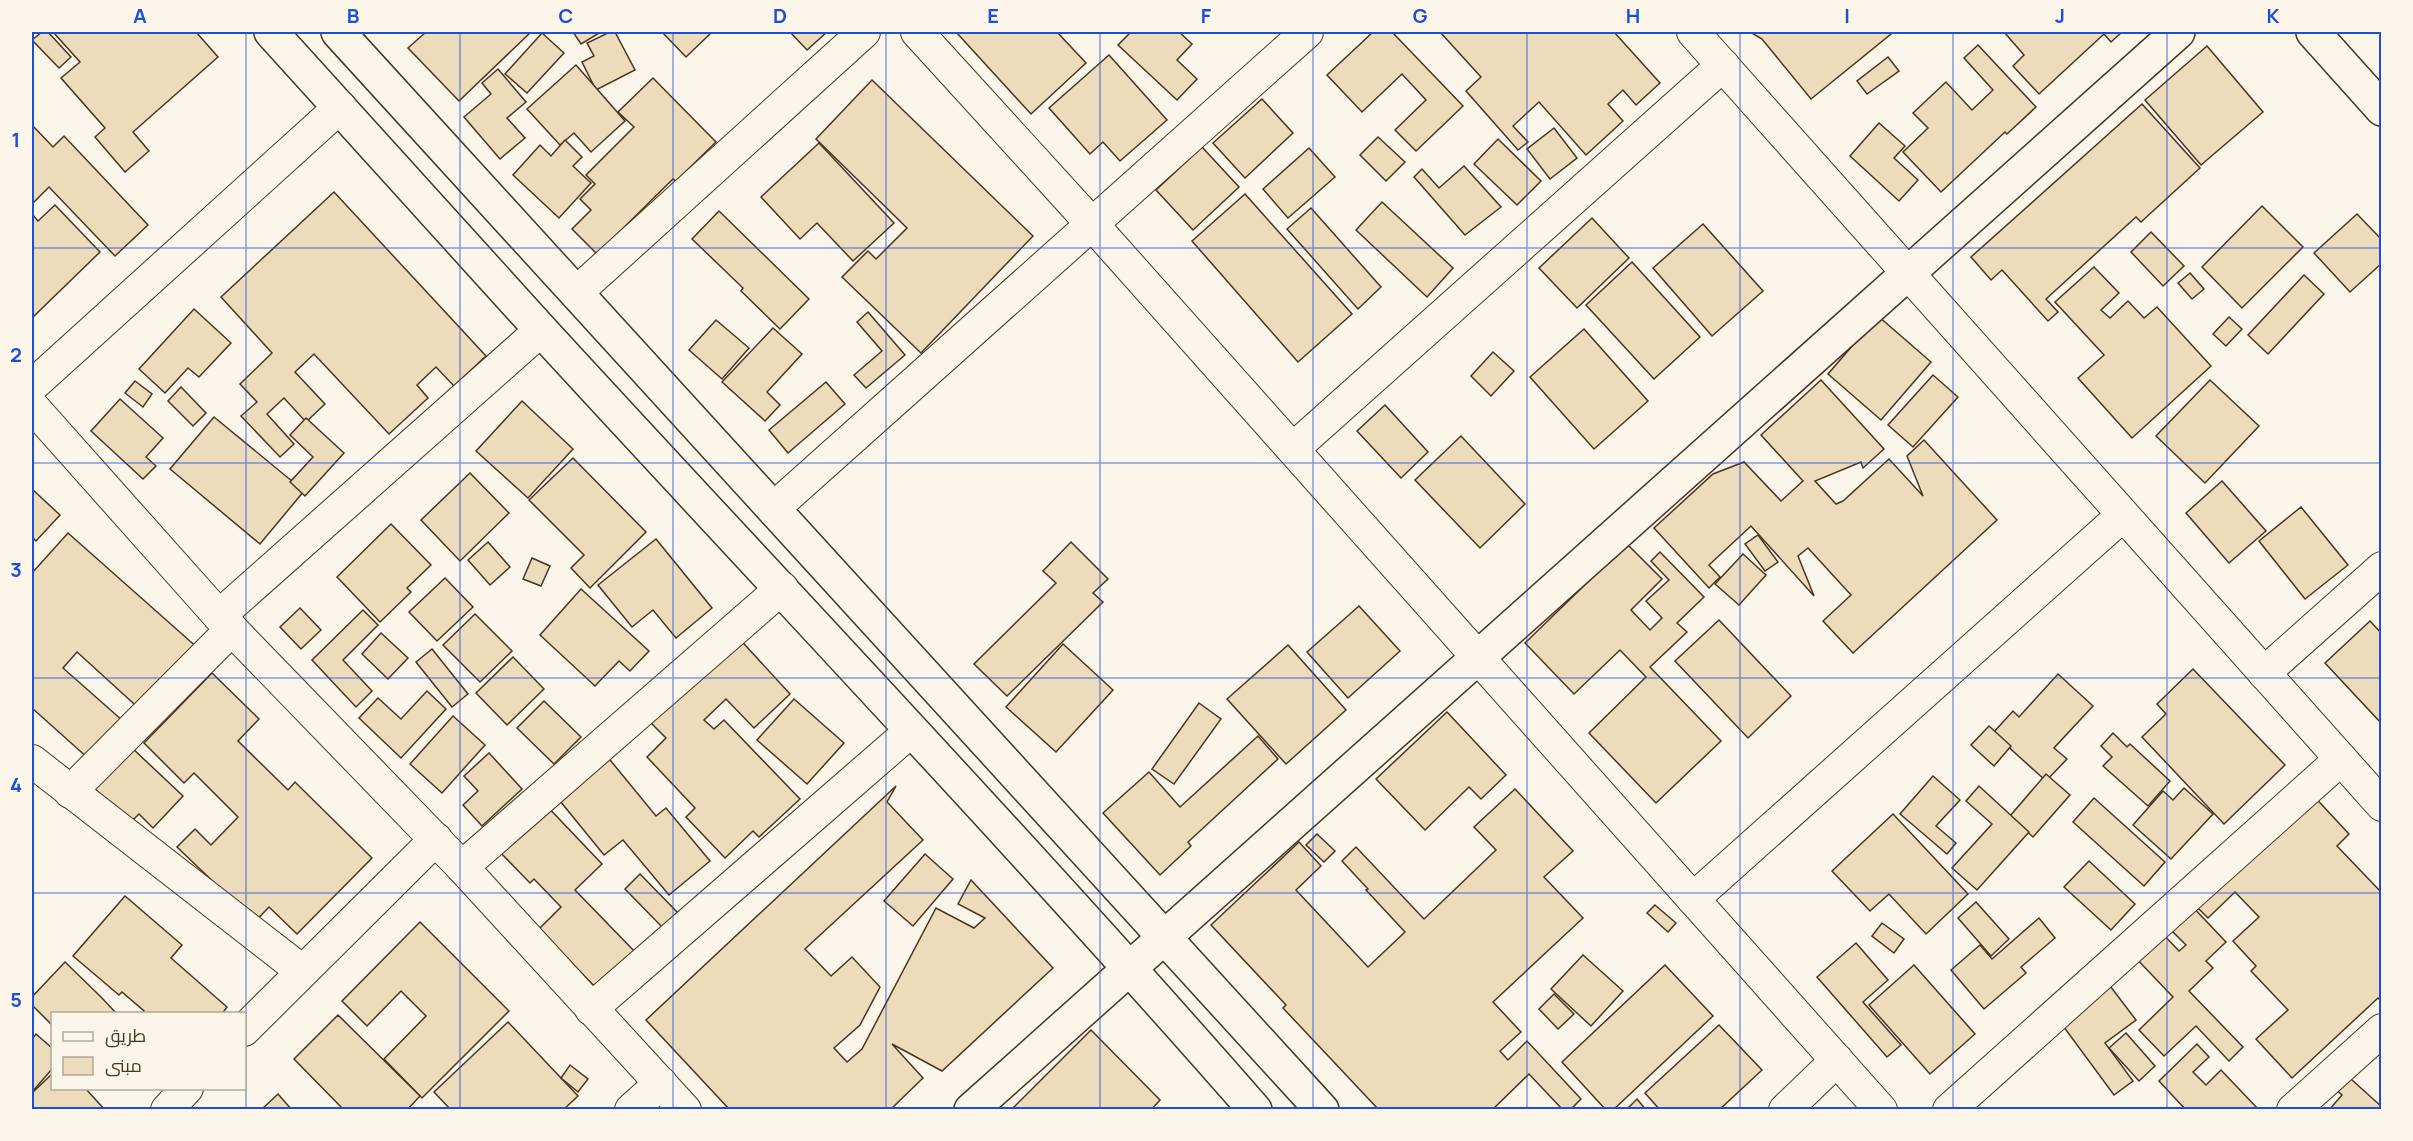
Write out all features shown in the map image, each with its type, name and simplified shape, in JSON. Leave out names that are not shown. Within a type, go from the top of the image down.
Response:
[{"type":"main road","points":[[271,32],[541,330],[1130,967],[1255,1110]]},
{"type":"main road","points":[[338,32],[1322,1110]]},
{"type":"main road","points":[[971,1110],[2178,32]]},
{"type":"main road","points":[[2313,32],[2382,109]]},
{"type":"street","points":[[576,293],[864,32]]},
{"type":"street","points":[[916,32],[1092,224],[1881,1110]]},
{"type":"street","points":[[773,509],[1307,32]]},
{"type":"street","points":[[1693,32],[2382,805]]},
{"type":"street","points":[[1293,449],[1722,65]]},
{"type":"street","points":[[32,386],[340,107]]},
{"type":"street","points":[[70,792],[226,622],[541,330]]},
{"type":"street","points":[[32,406],[226,622],[436,839],[685,1110]]},
{"type":"street","points":[[1694,899],[2123,515]]},
{"type":"street","points":[[2264,673],[2382,568]]},
{"type":"street","points":[[462,867],[782,588]]},
{"type":"street","points":[[591,1009],[912,730]]},
{"type":"street","points":[[1949,1110],[2341,759]]},
{"type":"street","points":[[32,760],[70,792],[302,971]]},
{"type":"street","points":[[246,1027],[436,839]]},
{"type":"street","points":[[2293,1110],[2382,1030]]},
{"type":"street","points":[[1785,1110],[1837,1060]]},
{"type":"street","points":[[631,1110],[661,1083]]},
{"type":"street","points":[[167,1110],[186,1090]]},
{"type":"building","points":[[42,32],[48,32],[71,57],[59,68],[32,40]]},
{"type":"building","points":[[53,32],[196,32],[218,57],[133,132],[149,151],[125,172],[95,137],[105,128],[61,78],[80,62]]},
{"type":"building","points":[[426,32],[531,32],[459,101],[408,48]]},
{"type":"building","points":[[573,32],[601,32],[581,44]]},
{"type":"building","points":[[610,32],[615,32],[635,70],[596,90],[582,62],[594,56],[587,43]]},
{"type":"building","points":[[662,32],[712,32],[686,57]]},
{"type":"building","points":[[790,32],[827,32],[807,50]]},
{"type":"building","points":[[956,32],[1057,32],[1086,63],[1031,114]]},
{"type":"building","points":[[1131,32],[1179,32],[1192,44],[1177,60],[1197,79],[1177,100],[1118,45]]},
{"type":"building","points":[[1373,32],[1392,32],[1463,106],[1416,151],[1395,130],[1426,100],[1402,74],[1362,112],[1327,75]]},
{"type":"building","points":[[1440,32],[1614,32],[1660,83],[1636,105],[1623,90],[1608,104],[1623,121],[1586,155],[1539,102],[1513,126],[1528,142],[1518,150],[1466,91],[1481,77]]},
{"type":"building","points":[[1750,32],[1888,32],[1891,34],[1811,99],[1762,39]]},
{"type":"building","points":[[2004,32],[2122,32],[2111,42],[2104,34],[2039,94],[2013,66],[2024,55]]},
{"type":"building","points":[[542,33],[564,53],[527,93],[505,74]]},
{"type":"building","points":[[1978,45],[2036,107],[2007,134],[2005,132],[1941,192],[1903,152],[1928,128],[1913,113],[1946,82],[1972,110],[1993,90],[1964,58]]},
{"type":"building","points":[[2207,46],[2263,112],[2201,165],[2145,100]]},
{"type":"building","points":[[1109,55],[1167,120],[1120,161],[1103,142],[1090,154],[1049,108]]},
{"type":"building","points":[[1888,57],[1899,71],[1867,94],[1857,81]]},
{"type":"building","points":[[576,65],[625,121],[591,152],[574,133],[560,145],[527,109]]},
{"type":"building","points":[[498,69],[526,102],[507,118],[525,138],[500,159],[464,117],[491,94],[482,83]]},
{"type":"building","points":[[653,78],[716,142],[676,181],[673,179],[597,254],[572,229],[591,210],[580,199],[595,184],[586,175],[634,127],[618,112]]},
{"type":"building","points":[[872,80],[1033,236],[921,353],[842,277],[868,251],[876,259],[907,228],[816,139]]},
{"type":"building","points":[[1262,99],[1293,133],[1245,178],[1213,143]]},
{"type":"building","points":[[2142,104],[2200,168],[2141,222],[2136,217],[2046,299],[2058,312],[2048,321],[2002,270],[1991,280],[1971,257]]},
{"type":"building","points":[[1879,123],[1905,146],[1894,158],[1918,180],[1899,201],[1850,156]]},
{"type":"building","points":[[32,125],[53,147],[64,136],[148,225],[115,256],[49,187],[32,204]]},
{"type":"building","points":[[1554,128],[1577,158],[1550,179],[1527,149]]},
{"type":"building","points":[[1378,137],[1405,162],[1386,181],[1360,155]]},
{"type":"building","points":[[1498,139],[1541,181],[1517,205],[1474,164]]},
{"type":"building","points":[[565,140],[582,157],[573,166],[591,183],[559,218],[513,175],[540,145],[551,156]]},
{"type":"building","points":[[819,143],[894,223],[853,261],[817,223],[800,239],[761,197]]},
{"type":"building","points":[[1202,147],[1239,187],[1193,230],[1156,190]]},
{"type":"building","points":[[1309,148],[1335,177],[1288,218],[1263,189]]},
{"type":"building","points":[[1464,166],[1501,207],[1465,235],[1414,177],[1422,169],[1439,188]]},
{"type":"building","points":[[334,192],[486,356],[454,386],[436,367],[417,385],[428,398],[389,434],[314,354],[295,372],[325,404],[306,422],[284,398],[267,414],[294,444],[280,457],[241,416],[257,402],[240,384],[272,353],[221,297]]},
{"type":"building","points":[[1245,194],[1352,314],[1298,362],[1192,241]]},
{"type":"building","points":[[1382,202],[1453,268],[1427,297],[1356,230]]},
{"type":"building","points":[[55,205],[100,252],[32,318],[32,214],[38,221]]},
{"type":"building","points":[[2262,206],[2303,247],[2242,308],[2202,267]]},
{"type":"building","points":[[1311,208],[1381,287],[1358,309],[1287,229]]},
{"type":"building","points":[[719,211],[809,299],[780,329],[741,291],[743,288],[692,239]]},
{"type":"building","points":[[2357,214],[2382,240],[2382,263],[2350,292],[2314,253]]},
{"type":"building","points":[[1592,218],[1629,258],[1577,308],[1539,268]]},
{"type":"building","points":[[1703,224],[1763,291],[1712,336],[1653,268]]},
{"type":"building","points":[[2151,232],[2184,266],[2163,286],[2131,252]]},
{"type":"building","points":[[1632,262],[1700,337],[1654,379],[1586,305]]},
{"type":"building","points":[[2094,267],[2119,293],[2101,310],[2110,318],[2128,301],[2144,318],[2157,307],[2211,366],[2132,438],[2078,378],[2104,355],[2055,302]]},
{"type":"building","points":[[2190,273],[2204,289],[2192,299],[2178,283]]},
{"type":"building","points":[[2304,275],[2324,294],[2268,354],[2248,335]]},
{"type":"building","points":[[194,309],[231,343],[199,377],[188,368],[165,393],[139,369]]},
{"type":"building","points":[[868,312],[905,355],[866,388],[854,375],[882,351],[857,322]]},
{"type":"building","points":[[1878,316],[1931,362],[1881,420],[1828,374]]},
{"type":"building","points":[[2229,317],[2242,329],[2226,346],[2213,334]]},
{"type":"building","points":[[716,320],[749,348],[722,379],[689,350]]},
{"type":"building","points":[[773,328],[802,354],[767,392],[780,405],[765,421],[722,382]]},
{"type":"building","points":[[1584,329],[1648,401],[1594,449],[1530,377]]},
{"type":"building","points":[[1493,352],[1514,371],[1491,396],[1471,376]]},
{"type":"building","points":[[1933,375],[1958,397],[1913,447],[1888,425]]},
{"type":"building","points":[[1821,380],[1884,449],[1863,468],[1861,462],[1815,481],[1836,504],[1843,501],[1889,459],[1923,496],[1907,456],[1924,440],[1997,520],[1853,653],[1823,621],[1851,595],[1808,548],[1798,556],[1814,596],[1751,526],[1709,565],[1720,577],[1709,588],[1654,528],[1713,474],[1744,462],[1781,501],[1803,481],[1761,435]]},
{"type":"building","points":[[2210,380],[2259,426],[2205,483],[2156,436]]},
{"type":"building","points":[[135,381],[152,394],[143,407],[125,393]]},
{"type":"building","points":[[826,382],[845,404],[788,453],[769,430]]},
{"type":"building","points":[[181,387],[206,413],[193,426],[168,401]]},
{"type":"building","points":[[120,399],[163,438],[146,457],[156,466],[143,479],[91,431]]},
{"type":"building","points":[[522,401],[573,449],[528,498],[476,451]]},
{"type":"building","points":[[1385,405],[1428,452],[1401,478],[1357,431]]},
{"type":"building","points":[[214,417],[304,491],[260,544],[170,469]]},
{"type":"building","points":[[306,418],[344,453],[305,496],[290,482],[313,457],[290,435]]},
{"type":"building","points":[[1461,436],[1525,504],[1480,548],[1415,480]]},
{"type":"building","points":[[573,458],[646,532],[590,588],[571,568],[584,555],[529,500]]},
{"type":"building","points":[[470,473],[509,513],[460,561],[421,520]]},
{"type":"building","points":[[2222,481],[2266,531],[2229,563],[2186,513]]},
{"type":"building","points":[[32,489],[60,515],[36,541],[32,537]]},
{"type":"building","points":[[2301,507],[2348,565],[2305,599],[2259,541]]},
{"type":"building","points":[[391,524],[431,565],[407,588],[411,592],[380,622],[337,577]]},
{"type":"building","points":[[68,533],[200,650],[144,713],[77,652],[63,668],[123,721],[89,759],[32,708],[32,570],[33,572]]},
{"type":"building","points":[[1758,535],[1778,562],[1765,571],[1745,544]]},
{"type":"building","points":[[656,539],[712,608],[676,638],[653,610],[632,627],[598,585]]},
{"type":"building","points":[[488,542],[510,567],[490,585],[468,560]]},
{"type":"building","points":[[1071,542],[1108,579],[1093,593],[1103,602],[1007,696],[974,664],[1056,583],[1043,571]]},
{"type":"building","points":[[1627,544],[1662,579],[1631,610],[1650,630],[1662,618],[1646,601],[1669,580],[1651,561],[1660,552],[1704,597],[1677,623],[1687,632],[1650,667],[1721,741],[1656,803],[1589,733],[1646,677],[1620,650],[1574,694],[1525,643]]},
{"type":"building","points":[[1743,554],[1766,575],[1739,605],[1715,584]]},
{"type":"building","points":[[532,558],[550,566],[541,586],[523,579]]},
{"type":"building","points":[[445,578],[473,607],[437,641],[409,612]]},
{"type":"building","points":[[581,589],[649,651],[630,671],[619,661],[595,686],[540,635]]},
{"type":"building","points":[[1359,606],[1400,651],[1348,698],[1307,652]]},
{"type":"building","points":[[300,608],[321,630],[301,649],[280,627]]},
{"type":"building","points":[[363,610],[378,625],[343,660],[372,691],[356,707],[312,660]]},
{"type":"building","points":[[475,614],[512,651],[480,682],[443,645]]},
{"type":"building","points":[[1719,620],[1791,696],[1748,738],[1675,661]]},
{"type":"building","points":[[2370,621],[2382,634],[2382,724],[2325,663]]},
{"type":"building","points":[[381,633],[408,658],[388,679],[362,654]]},
{"type":"building","points":[[734,633],[790,694],[754,728],[726,699],[704,720],[714,729],[724,720],[800,799],[759,837],[753,831],[725,858],[686,817],[695,808],[647,757],[666,738],[645,717]]},
{"type":"building","points":[[1063,644],[1113,690],[1056,752],[1006,707]]},
{"type":"building","points":[[1288,645],[1346,710],[1286,764],[1227,699]]},
{"type":"building","points":[[432,649],[468,694],[452,707],[416,662]]},
{"type":"building","points":[[513,657],[544,689],[507,725],[476,693]]},
{"type":"building","points":[[2193,669],[2285,765],[2224,824],[2142,737],[2166,714],[2157,704]]},
{"type":"building","points":[[212,673],[259,719],[238,741],[288,790],[295,782],[372,858],[297,934],[269,907],[242,935],[226,894],[177,847],[195,829],[211,845],[238,817],[194,773],[184,783],[144,743]]},
{"type":"building","points":[[2058,674],[2093,706],[2054,748],[2067,759],[2046,781],[1993,733],[2013,711],[2019,717]]},
{"type":"building","points":[[427,691],[446,709],[401,758],[359,718],[378,698],[401,719]]},
{"type":"building","points":[[794,699],[844,743],[807,784],[757,740]]},
{"type":"building","points":[[544,701],[581,737],[554,764],[517,728]]},
{"type":"building","points":[[1199,703],[1221,719],[1174,784],[1152,769]]},
{"type":"building","points":[[1447,712],[1506,775],[1481,799],[1469,787],[1425,830],[1376,779]]},
{"type":"building","points":[[453,716],[485,745],[442,793],[410,764]]},
{"type":"building","points":[[1989,726],[2011,746],[1994,766],[1971,745]]},
{"type":"building","points":[[2113,733],[2127,747],[2130,744],[2170,781],[2148,806],[2103,766],[2112,757],[2101,746]]},
{"type":"building","points":[[1258,736],[1278,759],[1188,842],[1191,846],[1160,875],[1103,813],[1149,772],[1180,807]]},
{"type":"building","points":[[131,747],[183,796],[153,828],[139,814],[130,823],[93,787]]},
{"type":"building","points":[[489,753],[522,789],[482,826],[463,805],[478,791],[464,776]]},
{"type":"building","points":[[606,755],[656,816],[666,808],[710,861],[669,895],[623,840],[604,855],[556,796]]},
{"type":"building","points":[[2046,774],[2070,795],[2033,837],[2010,816]]},
{"type":"building","points":[[1933,776],[1960,800],[1936,826],[1956,843],[1947,854],[1900,814]]},
{"type":"building","points":[[896,786],[887,802],[923,840],[805,949],[831,976],[852,957],[880,987],[860,1025],[834,1048],[847,1062],[862,1049],[936,908],[974,928],[985,918],[958,904],[971,880],[1053,968],[942,1071],[892,1044],[923,1078],[890,1110],[730,1110],[646,1020]]},
{"type":"building","points":[[1979,786],[2029,832],[1977,890],[1952,868],[1992,824],[1966,801]]},
{"type":"building","points":[[2184,788],[2213,814],[2171,859],[2133,825],[2163,791],[2173,800]]},
{"type":"building","points":[[1515,789],[1573,851],[1544,877],[1583,918],[1493,1002],[1521,1032],[1500,1051],[1508,1060],[1527,1041],[1581,1099],[1570,1110],[1563,1110],[1529,1074],[1492,1110],[1379,1110],[1283,1008],[1286,1005],[1211,925],[1299,842],[1321,866],[1296,890],[1368,967],[1405,932],[1342,861],[1356,847],[1424,919],[1496,850],[1474,827]]},
{"type":"building","points":[[2309,791],[2349,834],[2337,846],[2382,893],[2382,1002],[2378,998],[2292,1078],[2256,1039],[2288,1010],[2251,971],[2256,966],[2233,941],[2259,917],[2235,892],[2208,918],[2191,901]]},
{"type":"building","points":[[2094,798],[2165,862],[2144,886],[2073,822]]},
{"type":"building","points":[[543,802],[602,864],[575,890],[638,955],[600,992],[539,929],[561,907],[534,879],[530,883],[496,848]]},
{"type":"building","points":[[1893,814],[1968,894],[1926,934],[1889,894],[1870,911],[1832,871]]},
{"type":"building","points":[[1317,834],[1335,851],[1324,862],[1306,845]]},
{"type":"building","points":[[925,854],[953,879],[913,926],[884,901]]},
{"type":"building","points":[[2089,861],[2135,904],[2111,930],[2064,887]]},
{"type":"building","points":[[640,874],[679,914],[664,929],[625,889]]},
{"type":"building","points":[[125,896],[182,945],[171,958],[227,1007],[223,1012],[143,1012],[122,992],[119,995],[73,956]]},
{"type":"building","points":[[1976,902],[2009,939],[1991,956],[1958,918]]},
{"type":"building","points":[[2188,902],[2226,942],[2206,961],[2213,968],[2189,991],[2243,1047],[2229,1061],[2196,1026],[2164,1056],[2139,1030],[2173,997],[2132,954],[2158,929],[2179,951],[2186,945],[2165,924]]},
{"type":"building","points":[[1655,905],[1676,923],[1668,932],[1647,913]]},
{"type":"building","points":[[2039,918],[2055,938],[2021,967],[2026,973],[1984,1009],[1951,970],[1980,945],[1992,959]]},
{"type":"building","points":[[420,922],[509,1011],[422,1098],[384,1059],[426,1016],[401,991],[367,1026],[342,1001]]},
{"type":"building","points":[[1882,923],[1904,939],[1894,953],[1872,936]]},
{"type":"building","points":[[1856,943],[1888,980],[1863,1002],[1901,1045],[1887,1057],[1817,977]]},
{"type":"building","points":[[1583,955],[1623,991],[1591,1026],[1551,989]]},
{"type":"building","points":[[65,962],[115,1012],[51,1012],[51,1024],[32,1005],[32,997]]},
{"type":"building","points":[[1665,965],[1713,1016],[1613,1110],[1606,1110],[1562,1062]]},
{"type":"building","points":[[1914,965],[1975,1034],[1930,1074],[1869,1005]]},
{"type":"building","points":[[2104,978],[2136,1020],[2105,1043],[2133,1081],[2114,1095],[2055,1015]]},
{"type":"building","points":[[1554,994],[1574,1014],[1558,1029],[1539,1009]]},
{"type":"building","points":[[338,1015],[420,1096],[407,1110],[344,1110],[294,1059]]},
{"type":"building","points":[[508,1022],[578,1096],[563,1110],[451,1110],[434,1092]]},
{"type":"building","points":[[1719,1025],[1762,1070],[1719,1110],[1660,1110],[1645,1093]]},
{"type":"building","points":[[1091,1030],[1160,1100],[1151,1110],[1011,1110]]},
{"type":"building","points":[[2126,1033],[2155,1066],[2139,1081],[2109,1048]]},
{"type":"building","points":[[36,1034],[51,1047],[51,1070],[33,1091],[32,1039]]},
{"type":"building","points":[[2197,1044],[2209,1057],[2193,1072],[2206,1085],[2221,1070],[2259,1110],[2186,1110],[2159,1081]]},
{"type":"building","points":[[570,1065],[588,1079],[578,1092],[561,1078]]},
{"type":"building","points":[[2342,1071],[2382,1107],[2382,1110],[2329,1110],[2342,1095],[2330,1084]]},
{"type":"building","points":[[51,1075],[51,1090],[87,1090],[105,1110],[32,1110],[32,1093]]},
{"type":"building","points":[[278,1094],[292,1110],[261,1110]]},
{"type":"building","points":[[1637,1099],[1646,1110],[1626,1110]]}]
